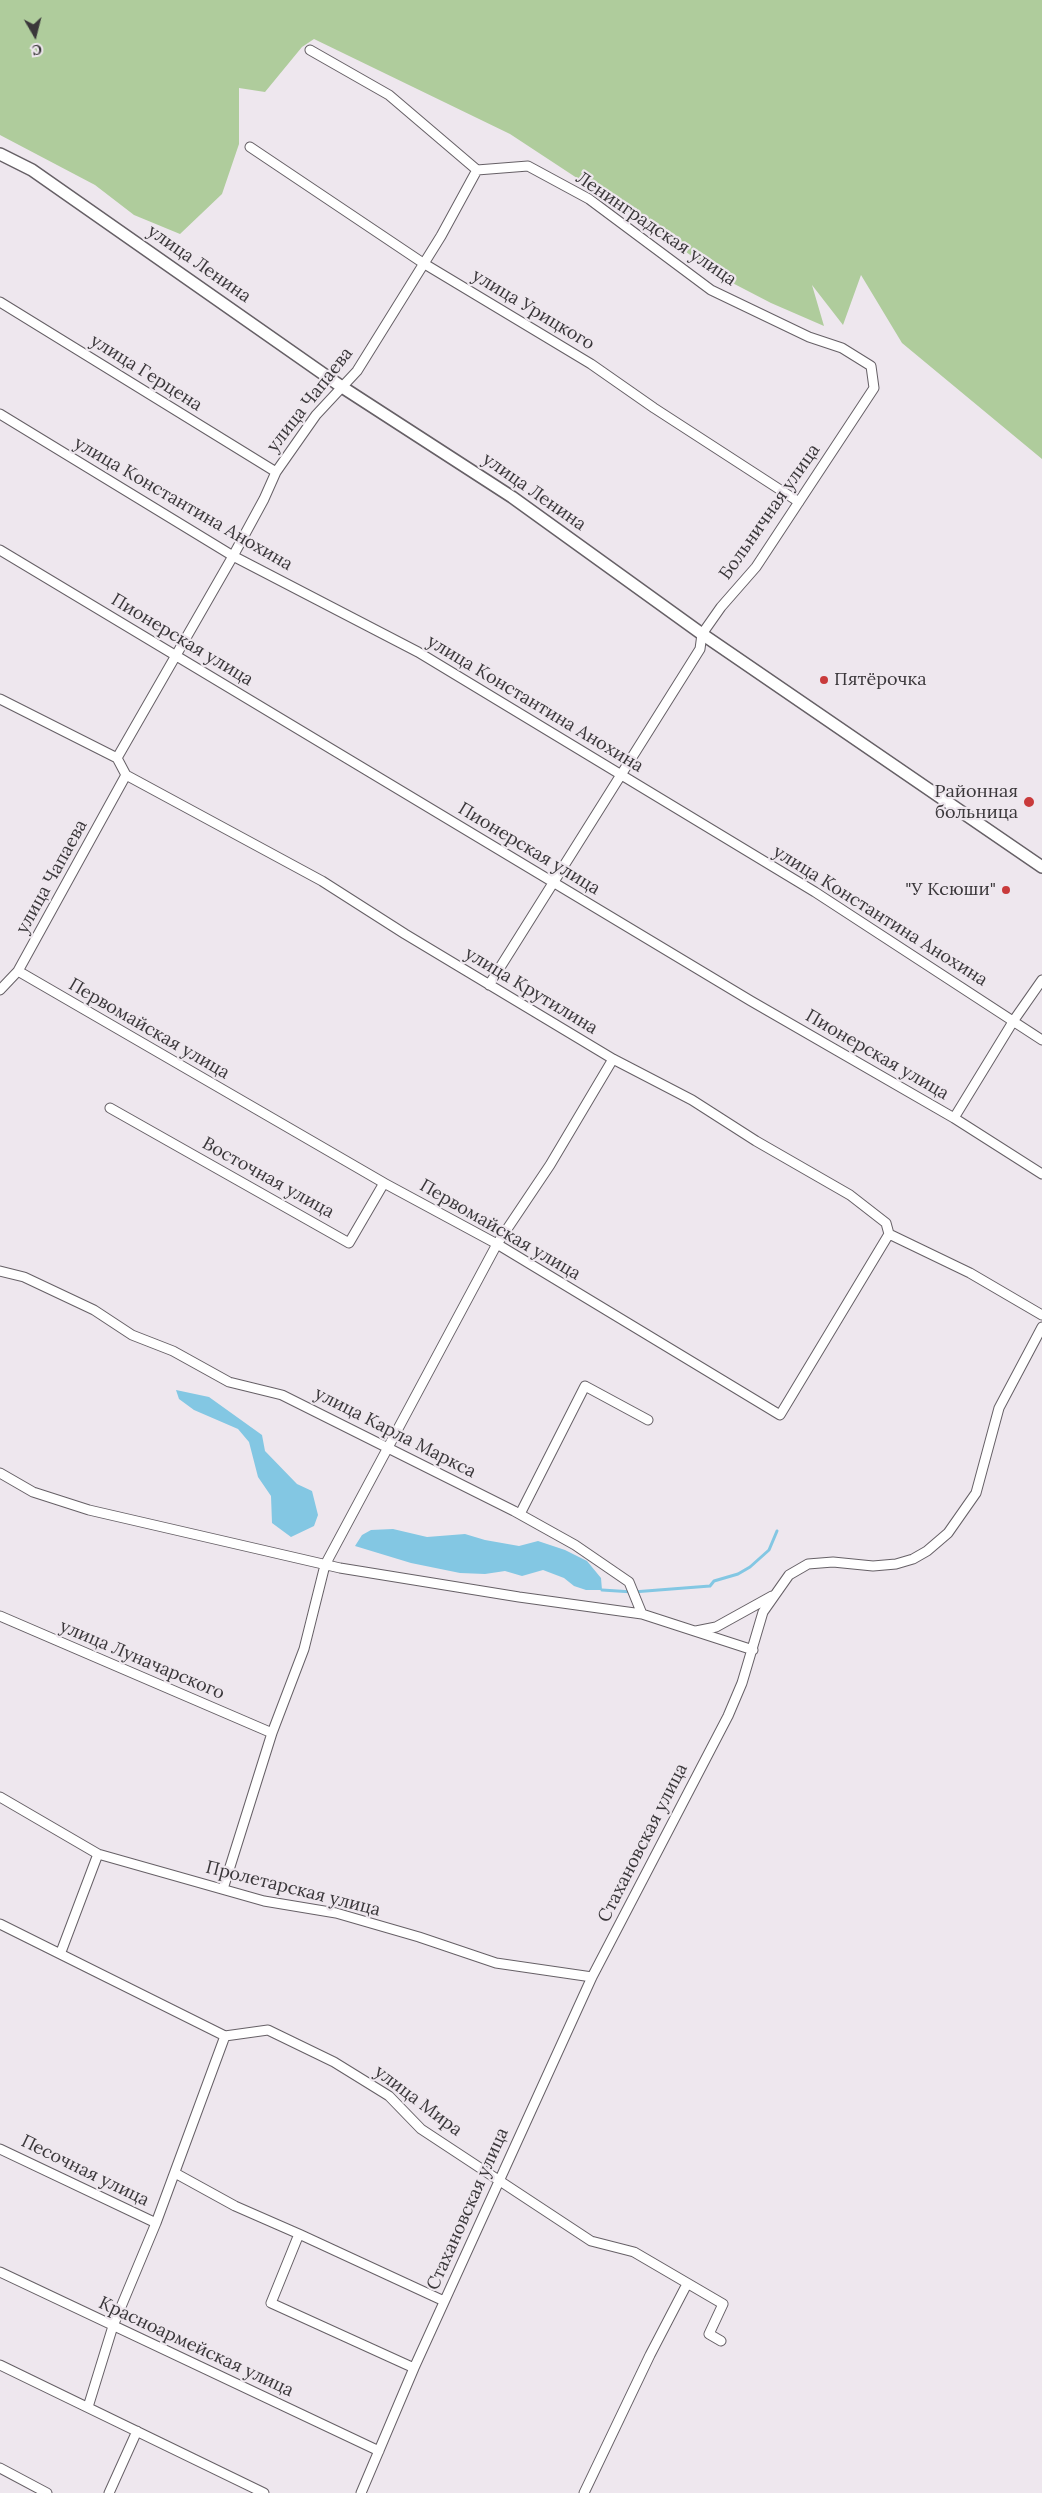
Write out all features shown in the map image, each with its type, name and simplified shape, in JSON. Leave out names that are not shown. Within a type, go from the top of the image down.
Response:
[{"type":"main road","name":"улица Ленина","points":[[0,154],[32,170],[342,387],[512,497],[702,634],[1042,867]]},
{"type":"street","points":[[310,50],[389,95],[477,170]]},
{"type":"street","name":"улица Урицкого","points":[[250,147],[423,263],[591,364],[654,408],[799,502]]},
{"type":"street","name":"Ленинградская улица","points":[[477,170],[528,166],[590,200],[711,290],[809,338],[842,348],[871,366],[874,388]]},
{"type":"street","name":"улица Чапаева","points":[[117,758],[233,556],[264,499],[276,472],[316,415],[357,371],[441,236],[477,170]]},
{"type":"street","name":"улица Герцена","points":[[0,302],[276,472]]},
{"type":"street","name":"Больничная улица","points":[[489,985],[700,649],[702,634],[721,607],[756,567],[874,388]]},
{"type":"street","name":"улица Константина Анохина","points":[[0,414],[233,556],[418,652],[815,892],[1042,1040]]},
{"type":"street","name":"Пионерская улица","points":[[0,550],[552,883],[954,1118],[1042,1174]]},
{"type":"street","points":[[0,699],[117,758],[126,775]]},
{"type":"street","name":"улица Чапаева","points":[[0,990],[18,971],[126,775]]},
{"type":"street","name":"улица Крутилина","points":[[126,775],[322,881],[489,985],[613,1059],[692,1100],[756,1141],[850,1195],[886,1223],[889,1234],[970,1273],[1042,1316]]},
{"type":"street","name":"Первомайская улица","points":[[18,971],[384,1184],[497,1244],[780,1415],[889,1234]]},
{"type":"street","points":[[954,1118],[1014,1020],[1042,980]]},
{"type":"street","points":[[223,1889],[272,1733],[304,1649],[326,1565],[497,1244],[550,1164],[613,1059]]},
{"type":"street","name":"Восточная улица","points":[[110,1108],[349,1243],[384,1184]]},
{"type":"street","name":"улица Карла Маркса","points":[[0,1270],[24,1277],[94,1310],[132,1335],[173,1351],[229,1382],[282,1395],[576,1544],[628,1582],[642,1614]]},
{"type":"street","name":"Стахановская улица","points":[[361,2493],[414,2368],[592,1977],[728,1716],[742,1683],[763,1612],[789,1575],[808,1564],[833,1562],[873,1566],[896,1564],[913,1559],[927,1551],[948,1533],[976,1493],[999,1408],[1042,1327]]},
{"type":"street","points":[[520,1514],[585,1386],[648,1420]]},
{"type":"street","points":[[0,1473],[33,1492],[89,1510],[326,1565],[519,1597],[642,1614],[753,1650]]},
{"type":"street","points":[[695,1631],[716,1628],[777,1594]]},
{"type":"street","name":"улица Луначарского","points":[[0,1616],[272,1733]]},
{"type":"street","name":"Пролетарская улица","points":[[0,1797],[98,1854],[264,1901],[336,1913],[419,1937],[496,1963],[592,1977]]},
{"type":"street","points":[[61,1952],[98,1854]]},
{"type":"street","points":[[0,1924],[61,1952],[225,2036],[156,2223],[113,2326],[88,2407]]},
{"type":"street","name":"улица Мира","points":[[225,2036],[268,2030],[334,2062],[389,2096],[421,2129],[500,2179],[591,2241],[634,2252],[723,2304],[709,2334],[721,2341]]},
{"type":"street","name":"Песочная улица","points":[[0,2148],[156,2223]]},
{"type":"street","points":[[175,2173],[235,2206],[298,2236],[444,2301]]},
{"type":"street","points":[[298,2236],[271,2303],[414,2368]]},
{"type":"street","name":"Красноармейская улица","points":[[0,2272],[379,2451]]},
{"type":"street","points":[[584,2493],[650,2355],[687,2284]]},
{"type":"street","points":[[0,2365],[264,2493]]},
{"type":"street","points":[[109,2493],[137,2431]]},
{"type":"street","points":[[0,2468],[48,2493]]},
{"type":"green space","points":[[0,0],[1042,0],[1042,459],[902,343],[861,275],[843,325],[812,285],[824,326],[771,303],[719,276],[656,230],[510,134],[314,39],[302,47],[265,92],[239,88],[239,144],[222,194],[180,234],[134,215],[95,185],[0,135]]},
{"type":"water","points":[[176,1390],[209,1397],[262,1435],[265,1451],[297,1484],[312,1491],[318,1515],[314,1526],[291,1537],[272,1523],[271,1496],[258,1477],[249,1442],[238,1429],[194,1410],[179,1399]]},
{"type":"water","points":[[393,1529],[427,1537],[465,1534],[485,1540],[519,1546],[538,1541],[565,1550],[587,1561],[601,1578],[602,1590],[586,1590],[574,1586],[564,1578],[543,1570],[522,1576],[505,1571],[485,1574],[460,1573],[411,1563],[355,1546],[362,1535],[371,1530]]},
{"type":"waterway","points":[[602,1590],[633,1592],[710,1586],[714,1581],[738,1574],[750,1567],[769,1550],[777,1531]]},
{"type":"place","name":"Пятёрочка","points":[[824,680]]},
{"type":"place","name":"Районная больница","points":[[1029,802]]},
{"type":"place","name":"\"У Ксюши\"","points":[[1006,890]]}]
